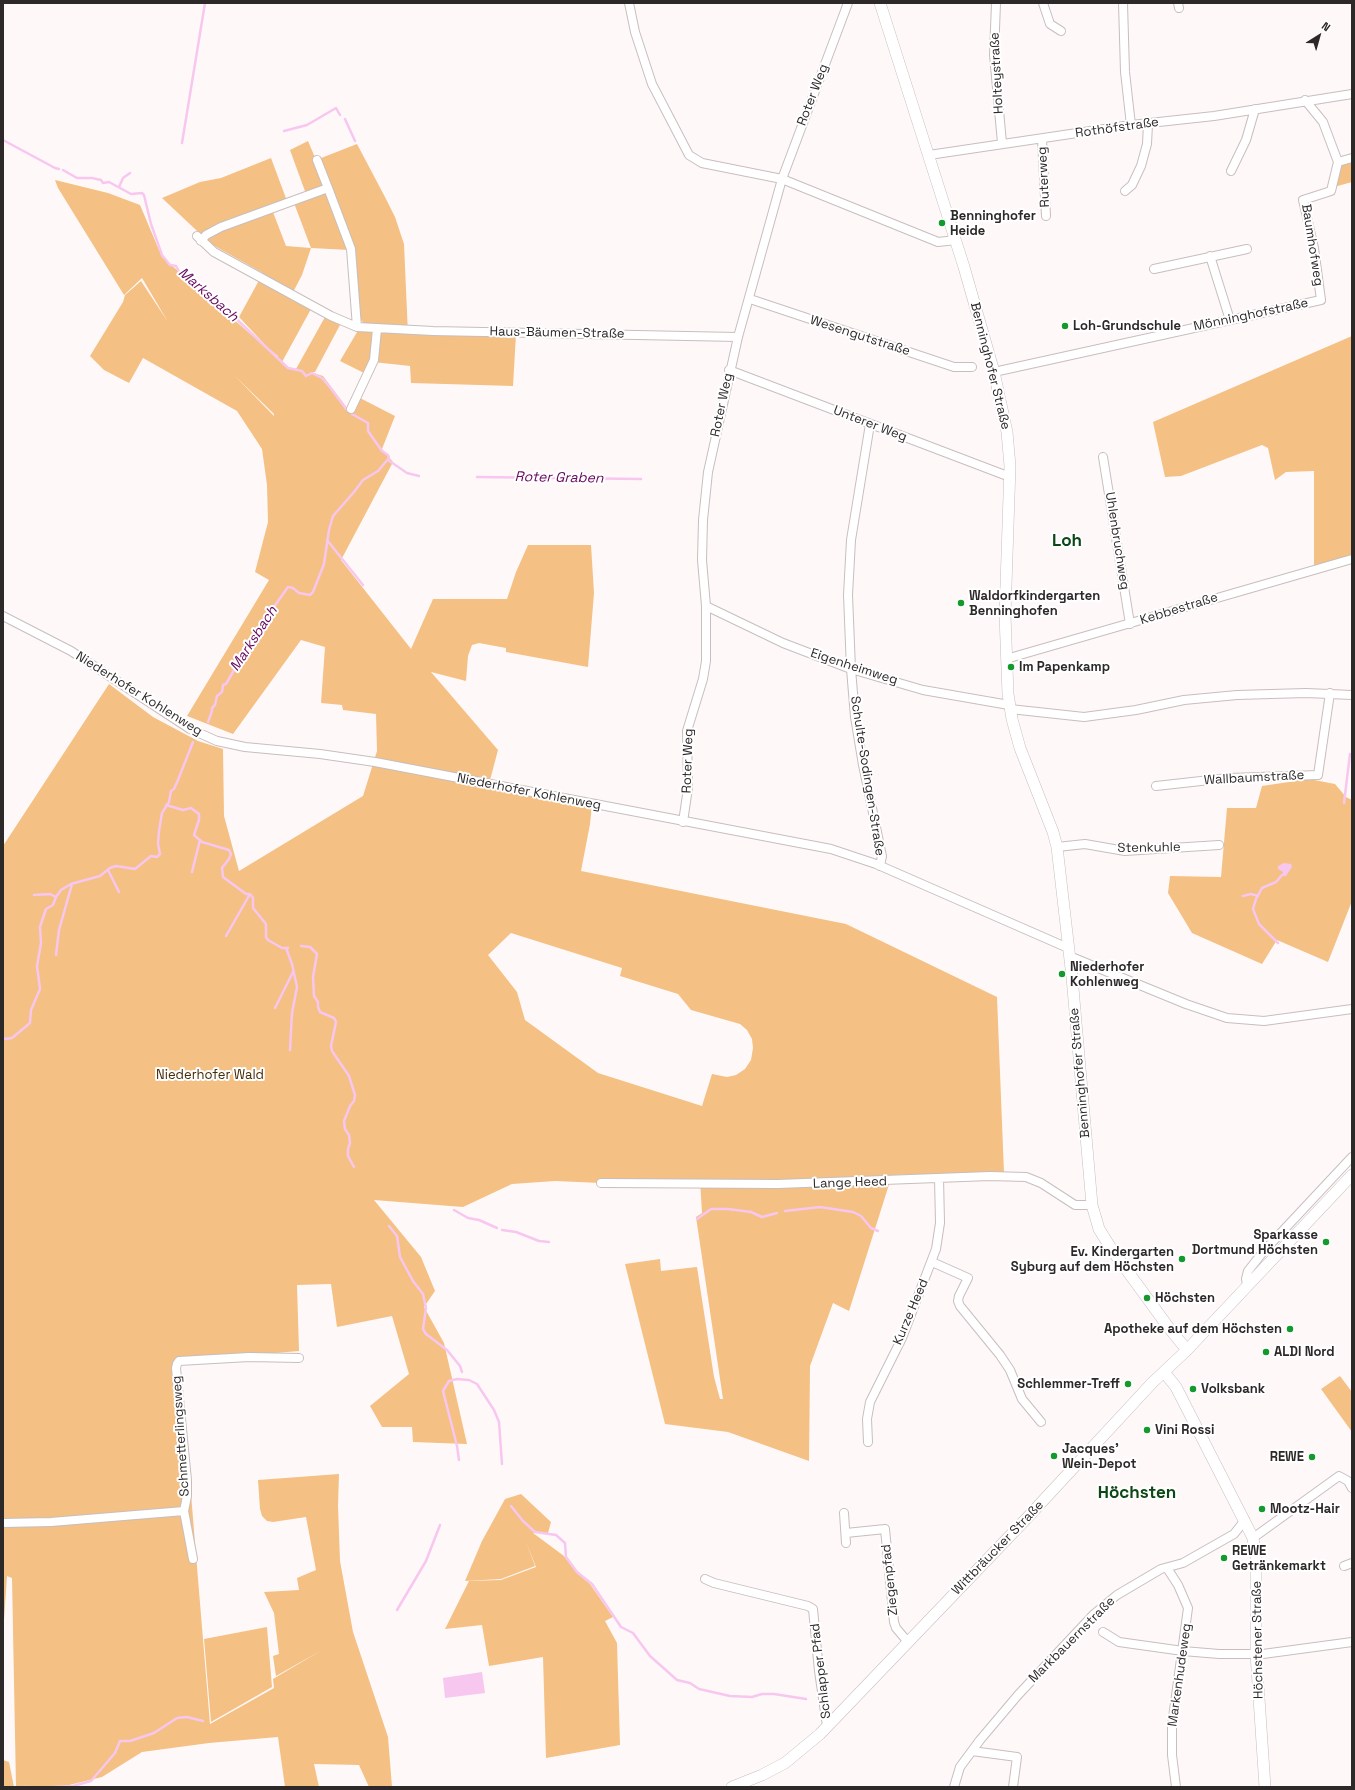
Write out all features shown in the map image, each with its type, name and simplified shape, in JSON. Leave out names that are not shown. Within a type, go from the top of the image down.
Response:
[{"type":"main road","name":"Benninghofer Straße","points":[[880,3],[956,240],[994,372],[1007,432],[1010,477],[1007,544],[1006,659],[1010,707],[1020,748],[1053,832],[1057,847],[1069,952],[1092,1205],[1099,1228],[1112,1250],[1187,1350]]},
{"type":"main road","name":"Wittbräucker Straße","points":[[732,1787],[762,1775],[785,1763],[802,1751],[828,1726],[1028,1518],[1164,1372],[1187,1350],[1352,1175]]},
{"type":"main road","name":"Höchstener Straße","points":[[1164,1372],[1176,1386],[1253,1538],[1257,1566],[1256,1654],[1265,1787]]},
{"type":"street","points":[[629,3],[635,32],[652,84],[689,155],[702,163],[782,179],[938,242],[956,240]]},
{"type":"street","name":"Roter Weg","points":[[683,822],[688,788],[687,731],[703,679],[706,661],[706,606],[702,560],[703,520],[708,472],[729,370],[750,299],[782,179],[848,3]]},
{"type":"street","name":"Holteystraße","points":[[996,3],[994,55],[1002,143]]},
{"type":"street","points":[[1043,3],[1050,24],[1061,31]]},
{"type":"street","points":[[1123,3],[1125,72],[1130,125]]},
{"type":"street","name":"Rothöfstraße","points":[[929,155],[1002,143],[1042,139],[1130,125],[1148,124],[1352,94]]},
{"type":"street","points":[[1305,100],[1323,122],[1338,162],[1352,158]]},
{"type":"street","points":[[1231,171],[1246,140],[1255,109]]},
{"type":"street","points":[[1125,191],[1132,185],[1141,166],[1147,144],[1148,124]]},
{"type":"street","name":"Ruterweg","points":[[1042,139],[1046,216]]},
{"type":"street","points":[[317,160],[351,249],[356,327]]},
{"type":"street","name":"Baumhofweg","points":[[1321,300],[1314,248],[1303,200],[1331,191],[1338,162]]},
{"type":"street","name":"Haus-Bäumen-Straße","points":[[328,188],[221,228],[199,238],[221,256],[330,316],[356,327],[377,329],[738,337]]},
{"type":"street","points":[[1154,269],[1210,256],[1247,250]]},
{"type":"street","points":[[1210,256],[1230,320]]},
{"type":"street","name":"Wesengutstraße","points":[[750,299],[954,367],[972,367]]},
{"type":"street","name":"Mönninghofstraße","points":[[994,372],[1321,300]]},
{"type":"street","points":[[351,409],[374,360],[377,329]]},
{"type":"street","name":"Unterer Weg","points":[[729,370],[1010,477]]},
{"type":"street","name":"Schulte-Sodingen-Straße","points":[[870,424],[851,540],[848,595],[851,669],[862,765],[882,856],[880,866]]},
{"type":"street","name":"Uhlenbruchweg","points":[[1103,457],[1130,624]]},
{"type":"street","name":"Kebbestraße","points":[[1006,659],[1352,559]]},
{"type":"street","name":"Eigenheimweg","points":[[706,606],[783,643],[851,669],[923,690],[1010,707]]},
{"type":"street","name":"Niederhofer Kohlenweg","points":[[3,616],[71,651],[190,729],[217,740],[245,746],[368,761],[831,849],[880,866],[1186,1004],[1227,1018],[1264,1021],[1352,1009]]},
{"type":"street","points":[[1010,707],[1084,717],[1128,712],[1192,699],[1275,693],[1330,693],[1352,695]]},
{"type":"street","name":"Wallbaumstraße","points":[[1156,786],[1228,778],[1318,776],[1330,693]]},
{"type":"street","name":"Stenkuhle","points":[[1057,847],[1085,844],[1125,851],[1219,845]]},
{"type":"street","name":"Wittbräucker Straße","points":[[1247,1285],[1246,1279],[1248,1271],[1263,1252],[1352,1157]]},
{"type":"street","name":"Lange Heed","points":[[601,1183],[778,1184],[990,1176],[1026,1177],[1041,1183],[1075,1204],[1092,1205]]},
{"type":"street","name":"Kurze Heed","points":[[868,1442],[867,1419],[870,1402],[902,1338],[936,1249],[940,1223],[939,1178]]},
{"type":"street","points":[[932,1262],[968,1278],[959,1296],[958,1301],[960,1306],[1000,1355],[1010,1370],[1022,1400],[1041,1422]]},
{"type":"street","name":"Schmetterlingsweg","points":[[193,1559],[184,1511],[187,1496],[187,1480],[176,1368],[177,1364],[180,1361],[249,1356],[299,1358]]},
{"type":"street","points":[[1253,1538],[1339,1476],[1348,1481],[1352,1488]]},
{"type":"street","name":"Schmetterlingsweg","points":[[3,1523],[51,1522],[184,1511]]},
{"type":"street","points":[[844,1513],[846,1543]]},
{"type":"street","name":"Markbauernstraße","points":[[954,1787],[960,1767],[972,1751],[1018,1695],[1090,1618],[1117,1595],[1161,1569],[1183,1563],[1234,1534],[1245,1520]]},
{"type":"street","name":"Ziegenpfad","points":[[846,1533],[885,1529],[895,1626],[908,1642]]},
{"type":"street","name":"Markenhudeweg","points":[[1167,1568],[1178,1585],[1188,1608],[1172,1725],[1172,1755],[1176,1787]]},
{"type":"street","name":"Schlapper Pfad","points":[[705,1579],[714,1583],[808,1606],[813,1609],[819,1671],[828,1726]]},
{"type":"street","points":[[1103,1632],[1119,1642],[1183,1651],[1256,1654],[1352,1642]]},
{"type":"street","points":[[972,1751],[1017,1757],[1013,1787]]},
{"type":"green space","points":[[308,141],[316,160],[357,144],[395,217],[404,244],[408,334],[457,336],[458,332],[516,334],[513,386],[411,383],[410,366],[373,362],[366,374],[340,361],[363,322],[358,317],[349,250],[311,248],[294,203],[306,194],[290,150]]},
{"type":"green space","name":"Niederhofer Wald","points":[[271,158],[287,201],[271,207],[286,246],[311,248],[302,275],[290,298],[311,309],[282,362],[287,367],[296,369],[325,317],[340,325],[315,372],[310,372],[323,376],[347,408],[360,398],[395,416],[382,449],[393,462],[341,560],[411,649],[433,599],[507,599],[516,572],[528,545],[591,545],[594,593],[588,667],[506,652],[506,648],[479,643],[472,645],[468,656],[466,681],[431,672],[498,750],[489,784],[592,805],[581,871],[846,924],[997,997],[1004,1173],[892,1175],[849,1311],[833,1303],[810,1366],[809,1461],[728,1432],[665,1424],[625,1264],[660,1259],[661,1271],[697,1267],[714,1377],[720,1399],[723,1399],[696,1217],[702,1213],[700,1180],[601,1183],[555,1181],[512,1184],[463,1207],[374,1200],[421,1257],[435,1291],[424,1307],[444,1343],[467,1444],[413,1442],[412,1427],[382,1427],[370,1406],[409,1374],[392,1316],[337,1327],[331,1284],[297,1285],[299,1351],[180,1361],[210,1724],[274,1688],[273,1679],[322,1650],[276,1676],[273,1656],[279,1654],[274,1613],[264,1592],[299,1590],[297,1578],[316,1570],[306,1517],[273,1522],[267,1521],[262,1516],[260,1509],[258,1480],[339,1474],[338,1506],[340,1561],[353,1632],[388,1737],[392,1787],[369,1787],[359,1765],[314,1764],[319,1787],[285,1787],[278,1737],[209,1743],[142,1752],[102,1777],[61,1787],[16,1787],[12,1578],[7,1576],[3,1635],[3,846],[109,684],[153,717],[198,741],[223,749],[224,816],[239,871],[363,796],[377,751],[376,714],[343,710],[342,705],[321,703],[325,647],[301,640],[233,734],[187,716],[269,580],[255,572],[268,522],[267,485],[262,449],[237,411],[143,358],[129,383],[104,370],[90,356],[123,302],[125,295],[141,281],[168,322],[142,278],[124,295],[58,188],[55,180],[108,193],[140,205],[162,257],[278,358],[278,356],[269,349],[239,317],[263,273],[211,244],[162,198],[200,182],[221,178]],"holes":[[[235,376],[274,414],[273,417],[273,415]],[[511,933],[622,968],[620,976],[678,994],[691,1010],[740,1024],[747,1030],[752,1039],[753,1048],[751,1060],[745,1069],[736,1075],[727,1077],[712,1074],[702,1106],[598,1073],[525,1020],[517,992],[488,955]]]},
{"type":"green space","points":[[1352,162],[1352,182],[1334,187],[1339,166]]},
{"type":"green space","points":[[1352,336],[1352,556],[1314,567],[1314,471],[1286,472],[1275,480],[1268,448],[1262,445],[1181,476],[1165,477],[1153,422]]},
{"type":"green space","points":[[1309,779],[1335,784],[1346,797],[1352,800],[1352,901],[1328,962],[1277,940],[1262,964],[1192,933],[1168,893],[1170,876],[1221,877],[1227,808],[1256,808],[1262,786]]},
{"type":"green space","points":[[1340,1376],[1352,1392],[1352,1432],[1321,1389]]},
{"type":"green space","points":[[521,1494],[551,1522],[548,1533],[533,1533],[564,1556],[576,1572],[590,1584],[613,1617],[605,1621],[617,1643],[620,1745],[546,1758],[543,1657],[489,1666],[482,1625],[445,1629],[469,1581],[501,1580],[536,1567],[526,1542],[535,1566],[501,1579],[465,1581],[482,1541],[505,1499]]},
{"type":"green space","points":[[267,1627],[272,1687],[211,1722],[204,1639]]},
{"type":"green space","points":[[3,1760],[9,1762],[14,1787],[3,1787]]},
{"type":"shaded area","points":[[1284,863],[1291,864],[1292,867],[1286,876],[1283,876],[1283,872],[1278,869],[1278,866]]},
{"type":"shaded area","points":[[482,1672],[485,1693],[445,1698],[443,1678]]},
{"type":"waterway","points":[[182,143],[205,3]]},
{"type":"waterway","points":[[284,131],[307,125],[336,108],[340,115]]},
{"type":"waterway","points":[[345,119],[355,141]]},
{"type":"waterway","name":"Marksbach","points":[[3,140],[59,169]]},
{"type":"waterway","name":"Marksbach","points":[[63,170],[77,178],[92,178],[101,180],[103,183],[109,182],[131,194],[142,193],[144,195],[151,224],[162,255],[170,265],[176,266],[181,275],[189,279],[201,293],[229,312],[288,368],[302,371],[306,376],[312,373],[322,378],[347,410]]},
{"type":"waterway","points":[[119,187],[123,178],[130,173]]},
{"type":"waterway","name":"Marksbach","points":[[208,722],[217,696],[222,692],[223,685],[226,684],[244,649],[288,587],[293,588],[299,593],[310,595],[313,592],[324,564],[329,530],[333,516],[363,480],[378,471],[389,458],[388,455],[382,451],[368,431],[368,423],[352,414]]},
{"type":"waterway","name":"Roter Graben","points":[[388,460],[407,473],[419,476]]},
{"type":"waterway","name":"Roter Graben","points":[[477,477],[641,479]]},
{"type":"waterway","points":[[327,540],[363,585]]},
{"type":"waterway","points":[[3,1038],[12,1038],[30,1023],[31,1010],[40,989],[37,966],[41,943],[40,927],[46,909],[53,905],[61,890],[71,884],[100,876],[110,868],[116,866],[135,869],[151,856],[157,857],[160,854],[158,844],[162,813],[169,802],[171,791],[174,789],[193,742]]},
{"type":"waterway","points":[[1344,803],[1350,754]]},
{"type":"waterway","name":"Marksbach","points":[[166,805],[183,810],[191,808],[199,814],[199,820],[194,835],[202,842],[229,850],[231,854],[222,868],[223,877],[246,894],[250,894],[253,898],[253,908],[266,924],[266,937],[268,940],[282,948],[288,948]]},
{"type":"waterway","points":[[192,872],[200,840]]},
{"type":"waterway","points":[[108,870],[119,892]]},
{"type":"waterway","points":[[1278,943],[1259,924],[1253,909],[1262,888],[1276,882],[1282,875]]},
{"type":"waterway","points":[[56,955],[59,930],[72,884]]},
{"type":"waterway","points":[[34,895],[50,894],[56,897]]},
{"type":"waterway","points":[[226,936],[250,894]]},
{"type":"waterway","points":[[1243,896],[1251,894],[1258,896]]},
{"type":"waterway","name":"Marksbach","points":[[301,946],[310,947],[317,954],[313,977],[314,996],[318,1002],[320,1012],[334,1018],[336,1022],[331,1046],[332,1051],[349,1076],[355,1095],[354,1101],[350,1106],[344,1121],[350,1143],[348,1156],[354,1167]]},
{"type":"waterway","points":[[286,948],[292,964],[297,987],[292,1013],[290,1050]]},
{"type":"waterway","points":[[275,1008],[293,972]]},
{"type":"waterway","name":"Lange Heed","points":[[785,1211],[820,1207],[853,1212],[861,1216],[871,1228],[878,1231]]},
{"type":"waterway","name":"Lange Heed","points":[[697,1219],[711,1209],[728,1209],[751,1212],[762,1217],[777,1213]]},
{"type":"waterway","name":"Lange Heed","points":[[454,1210],[468,1218],[479,1220],[497,1228]]},
{"type":"waterway","name":"Marksbach","points":[[389,1226],[397,1236],[400,1257],[413,1281],[423,1294],[426,1308],[423,1329],[426,1334],[447,1350],[460,1366],[462,1372]]},
{"type":"waterway","name":"Lange Heed","points":[[502,1230],[516,1232],[539,1241],[549,1242]]},
{"type":"waterway","name":"Marksbach","points":[[459,1460],[457,1446],[443,1391],[449,1381],[457,1379],[469,1380],[477,1384],[494,1410],[499,1422],[502,1464]]},
{"type":"waterway","points":[[511,1506],[523,1521],[535,1532],[556,1535],[565,1543],[566,1557],[577,1572],[592,1584],[621,1627],[633,1633],[650,1656],[677,1680],[690,1683],[699,1689],[730,1696],[752,1697],[762,1694],[774,1694],[806,1699]]},
{"type":"waterway","name":"Marksbach","points":[[397,1610],[426,1561],[440,1525]]},
{"type":"waterway","name":"Marksbach","points":[[54,1787],[73,1786],[91,1781],[115,1753],[120,1741],[130,1741],[154,1733],[177,1718],[187,1717],[203,1721]]},
{"type":"waterway","name":"Marksbach","points":[[23,1787],[28,1787]]},
{"type":"place","name":"Benninghofer Heide","points":[[942,223]]},
{"type":"place","name":"Loh-Grundschule","points":[[1065,326]]},
{"type":"place","name":"Waldorfkindergarten Benninghofen","points":[[961,603]]},
{"type":"place","name":"Im Papenkamp","points":[[1011,667]]},
{"type":"place","name":"Niederhofer Kohlenweg","points":[[1062,974]]},
{"type":"place","name":"Sparkasse Dortmund Höchsten","points":[[1326,1242]]},
{"type":"place","name":"Ev. Kindergarten Syburg auf dem Höchsten","points":[[1182,1259]]},
{"type":"place","name":"Höchsten","points":[[1147,1298]]},
{"type":"place","name":"Apotheke auf dem Höchsten","points":[[1290,1329]]},
{"type":"place","name":"ALDI Nord","points":[[1266,1352]]},
{"type":"place","name":"Schlemmer-Treff","points":[[1128,1384]]},
{"type":"place","name":"Volksbank","points":[[1193,1389]]},
{"type":"place","name":"Vini Rossi","points":[[1147,1430]]},
{"type":"place","name":"Jacques’ Wein-Depot","points":[[1054,1456]]},
{"type":"place","name":"REWE","points":[[1312,1457]]},
{"type":"place","name":"Mootz-Hair","points":[[1262,1509]]},
{"type":"place","name":"REWE Getränkemarkt","points":[[1224,1558]]},
{"type":"district","name":"Loh","points":[[1067,541]]},
{"type":"district","name":"Höchsten","points":[[1137,1493]]}]
